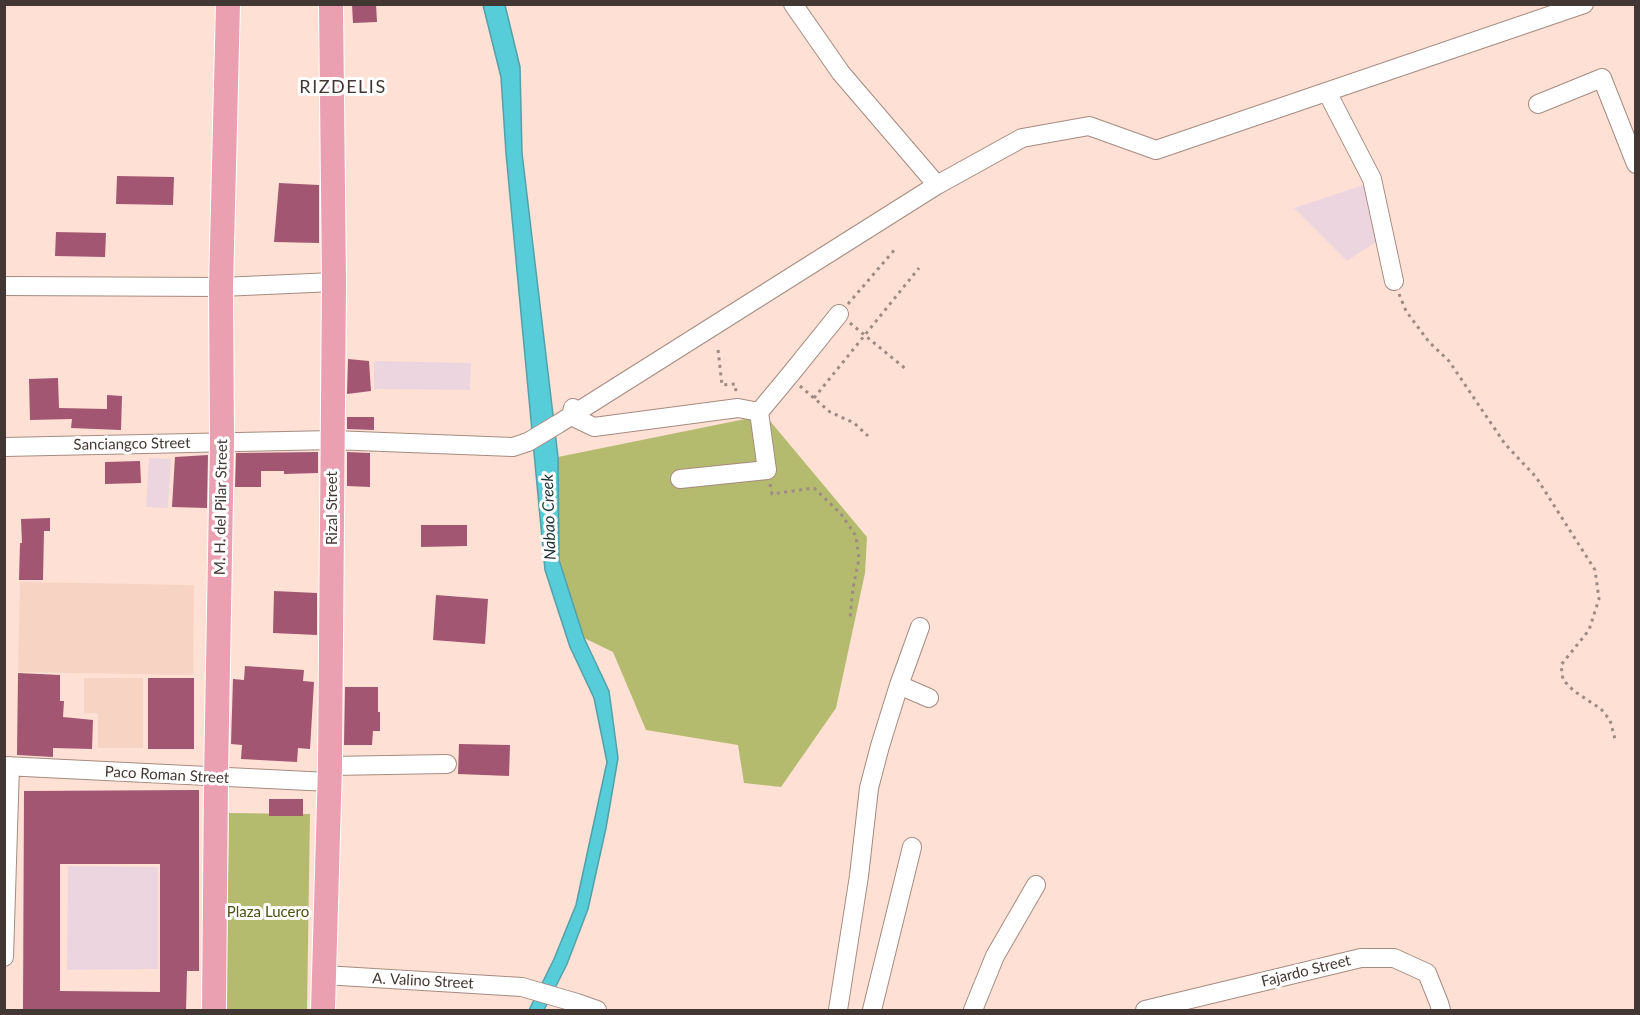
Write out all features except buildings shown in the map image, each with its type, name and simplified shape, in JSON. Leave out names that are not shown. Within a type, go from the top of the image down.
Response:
[{"type":"main road","name":"M. H. del Pilar Street","points":[[214,1011],[222,442],[221,287],[228,4]]},
{"type":"main road","name":"Rizal Street","points":[[323,1011],[330,774],[334,282],[330,4]]},
{"type":"street","points":[[793,4],[841,73],[937,184]]},
{"type":"street","points":[[564,420],[937,184],[1022,138],[1089,126],[1156,150],[1327,92],[1534,13],[1584,4]]},
{"type":"street","points":[[1538,104],[1602,78],[1635,164]]},
{"type":"street","points":[[1327,92],[1372,179],[1394,281]]},
{"type":"street","points":[[4,286],[221,287],[334,282]]},
{"type":"street","points":[[680,479],[767,470],[759,412],[839,314]]},
{"type":"street","points":[[564,420],[576,399],[692,328]]},
{"type":"street","points":[[564,420],[594,427],[738,408],[759,412]]},
{"type":"street","name":"Sanciangco Street","points":[[4,447],[332,440],[513,447],[528,442],[564,420]]},
{"type":"street","points":[[838,1011],[870,788],[898,685],[920,627]]},
{"type":"street","points":[[898,685],[929,698]]},
{"type":"street","name":"Paco Roman Street","points":[[7,766],[216,777],[330,774],[447,764]]},
{"type":"street","points":[[4,957],[7,766]]},
{"type":"street","points":[[872,1011],[912,847]]},
{"type":"street","points":[[973,1011],[995,956],[1036,885]]},
{"type":"street","name":"Fajardo Street","points":[[1145,1011],[1361,958],[1394,958],[1427,973],[1441,1011]]},
{"type":"street","name":"A. Valino Street","points":[[324,975],[522,987],[597,1011]]},
{"type":"path","points":[[896,248],[839,314],[907,370]]},
{"type":"path","points":[[814,398],[919,268]]},
{"type":"path","points":[[1394,281],[1406,310],[1429,342],[1449,361],[1505,444],[1536,477],[1595,570],[1599,599],[1589,630],[1561,665],[1563,680],[1574,691],[1601,709],[1610,720],[1615,739]]},
{"type":"path","points":[[718,350],[722,385],[735,384],[738,408]]},
{"type":"path","points":[[789,376],[830,412],[854,423],[868,436]]},
{"type":"path","points":[[767,470],[772,494],[814,488],[841,514],[856,536],[859,559],[850,618]]},
{"type":"shaded area","points":[[1366,184],[1380,239],[1347,261],[1294,208]]},
{"type":"shaded area","points":[[374,361],[471,363],[470,390],[374,389]]},
{"type":"shaded area","points":[[149,458],[171,459],[168,508],[146,507]]},
{"type":"shaded area","points":[[20,582],[194,585],[193,675],[18,672]]},
{"type":"shaded area","points":[[84,678],[143,678],[143,748],[98,748],[98,713],[84,713]]},
{"type":"shaded area","points":[[68,866],[158,867],[158,969],[67,970]]},
{"type":"green space","points":[[765,415],[867,537],[865,573],[836,708],[781,787],[744,783],[738,745],[646,730],[613,652],[584,638],[559,560],[558,457]]},
{"type":"green space","name":"Plaza Lucero","points":[[229,813],[310,814],[307,1010],[226,1010]]},
{"type":"water","name":"Nabao Creek","points":[[483,5],[505,5],[520,67],[522,153],[558,457],[559,560],[584,638],[609,691],[618,758],[606,828],[588,909],[567,964],[544,1010],[529,1010],[554,959],[576,905],[607,762],[594,698],[570,647],[545,570],[501,77]]},
{"type":"district","name":"RIZDELIS","points":[[343,87]]}]
